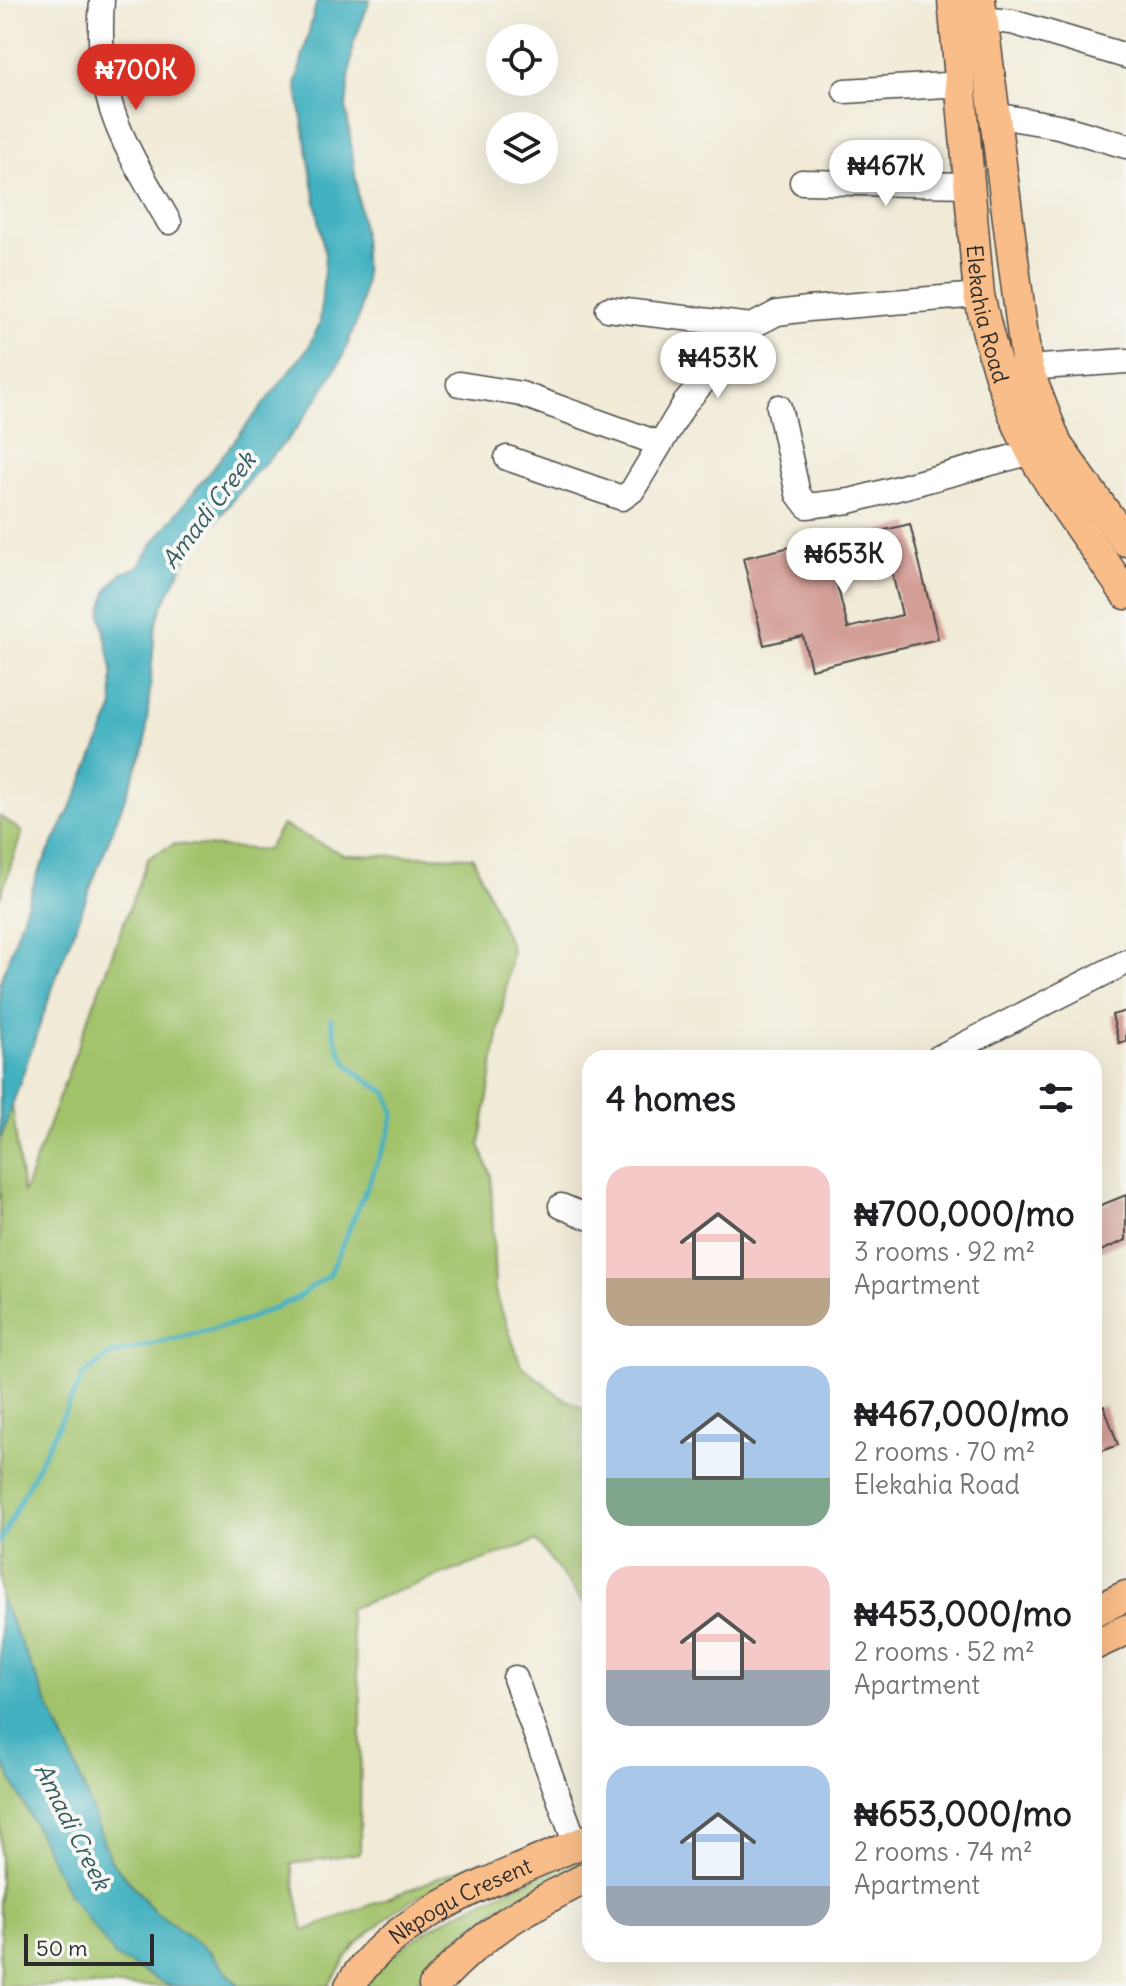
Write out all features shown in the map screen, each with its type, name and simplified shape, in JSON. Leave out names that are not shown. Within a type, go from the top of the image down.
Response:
[{"type":"main road","name":"Elekahia Road","points":[[953,0],[979,295],[1002,379],[1032,452],[1126,594]]},
{"type":"main road","name":"Elekahia Road","points":[[981,10],[1027,368],[1057,445],[1123,531]]},
{"type":"main road","points":[[1102,1607],[1126,1596]]},
{"type":"main road","points":[[1102,1641],[1126,1630]]},
{"type":"main road","name":"Nkpogu Cresent","points":[[350,1986],[361,1967],[401,1929],[582,1842]]},
{"type":"main road","name":"Nkpogu Cresent","points":[[434,1986],[492,1929],[582,1880]]},
{"type":"street","points":[[102,0],[100,32],[104,87],[114,124],[169,222]]},
{"type":"street","points":[[981,10],[1126,56]]},
{"type":"street","points":[[845,91],[962,84]]},
{"type":"street","points":[[994,115],[1058,126],[1126,146]]},
{"type":"street","points":[[802,182],[971,185]]},
{"type":"street","points":[[507,458],[622,498],[632,491],[685,403],[752,326],[777,313],[979,295]]},
{"type":"street","points":[[608,309],[752,326]]},
{"type":"street","points":[[1027,368],[1126,361]]},
{"type":"street","points":[[459,384],[521,394],[660,444]]},
{"type":"street","points":[[779,407],[798,494],[807,506],[850,501],[1032,452]]},
{"type":"street","points":[[954,1050],[1126,962]]},
{"type":"street","points":[[561,1206],[582,1215]]},
{"type":"street","points":[[515,1678],[582,1840]]},
{"type":"green space","points":[[0,816],[22,832],[0,898]]},
{"type":"green space","points":[[282,825],[344,855],[473,857],[512,950],[480,1145],[491,1176],[495,1291],[521,1365],[561,1397],[582,1408],[582,1601],[536,1541],[348,1609],[361,1699],[360,1853],[291,1864],[304,1931],[484,1860],[400,1907],[355,1945],[328,1986],[239,1986],[210,1952],[155,1912],[110,1859],[74,1762],[0,1597],[0,1140],[12,1103],[23,1194],[148,858],[174,844],[267,850]]},
{"type":"green space","points":[[0,1756],[69,1895],[149,1973],[170,1986],[0,1986]]},
{"type":"green space","points":[[582,1858],[582,1866],[516,1898],[471,1927],[450,1944],[414,1986],[364,1986],[410,1942],[438,1924]]},
{"type":"water","name":"Amadi Creek","points":[[317,0],[370,0],[353,45],[346,107],[363,233],[365,279],[360,313],[342,358],[320,395],[290,437],[253,475],[187,557],[162,606],[155,629],[145,746],[61,964],[0,1140],[0,984],[37,875],[77,795],[113,709],[112,669],[101,613],[108,589],[122,573],[138,567],[154,542],[308,348],[320,323],[325,256],[296,83]]},
{"type":"water","name":"Amadi Creek","points":[[0,1597],[74,1762],[110,1859],[155,1912],[210,1952],[239,1986],[170,1986],[116,1957],[69,1895],[0,1756]]},
{"type":"building","points":[[910,524],[938,639],[811,669],[803,636],[764,645],[743,558],[825,539],[826,544]],"holes":[[[889,560],[902,615],[848,628],[834,573]]]},
{"type":"building","points":[[1126,1011],[1126,1041],[1119,1043],[1112,1015]]},
{"type":"building","points":[[1126,1195],[1126,1240],[1102,1250],[1102,1205]]},
{"type":"building","points":[[1102,1407],[1118,1445],[1102,1451]]},
{"type":"waterway","points":[[0,1541],[83,1376],[109,1355],[241,1322],[295,1299],[330,1274],[389,1135],[394,1112],[387,1093],[348,1064],[338,1046],[331,1019]]}]
